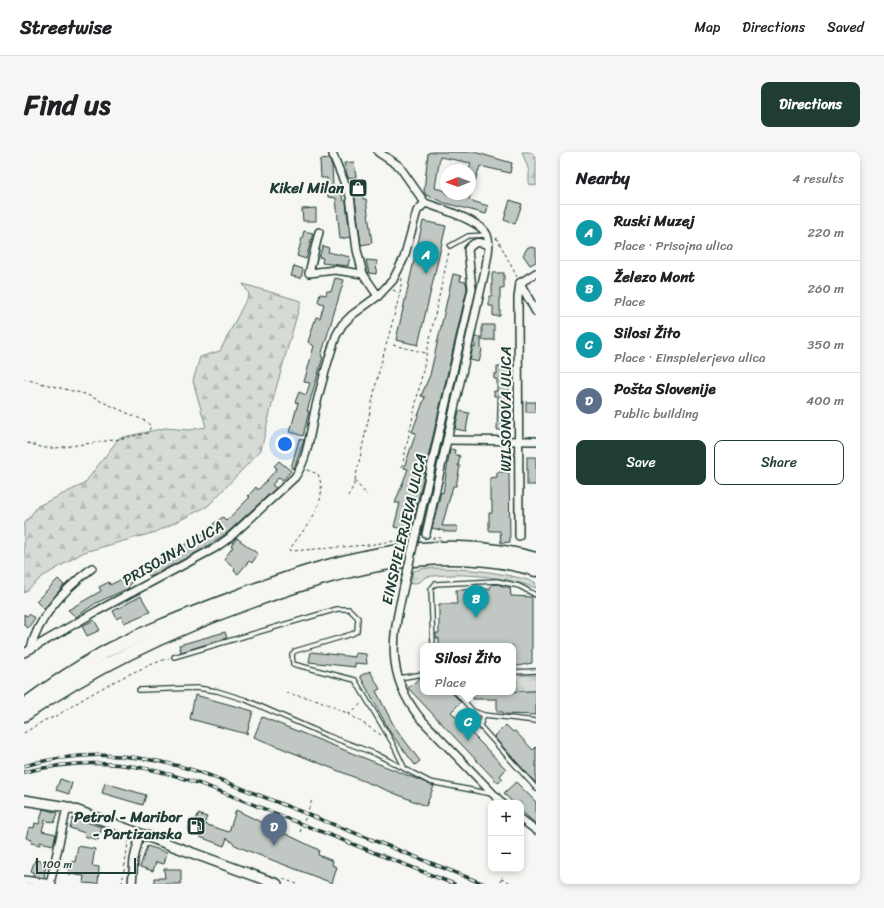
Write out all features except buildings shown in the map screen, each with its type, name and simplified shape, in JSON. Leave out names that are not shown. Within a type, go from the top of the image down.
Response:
[{"type":"highway","points":[[24,705],[56,683],[105,653],[166,624],[291,575],[336,563],[390,552],[444,548],[485,549],[536,559]]},
{"type":"highway","points":[[240,595],[336,569],[390,558],[417,555],[484,555],[536,565]]},
{"type":"highway","points":[[24,715],[60,690],[156,638],[295,585],[337,574],[410,561],[444,559],[484,560],[536,570]]},
{"type":"highway","points":[[263,597],[366,573],[444,565],[484,567],[536,577]]},
{"type":"street","points":[[378,152],[399,166],[425,203],[459,215],[478,226],[487,235]]},
{"type":"street","points":[[333,155],[350,196],[357,250],[363,274],[378,296]]},
{"type":"street","name":"PRISOJNA ULICA","points":[[24,653],[224,541],[283,490],[301,468],[336,336],[342,325],[352,315],[387,288],[399,271],[417,212],[425,203]]},
{"type":"street","points":[[319,232],[309,273],[335,270],[363,274]]},
{"type":"street","name":"EINSPIELERJEVA ULICA","points":[[427,536],[486,266],[488,245],[487,235]]},
{"type":"street","name":"EINSPIELERJEVA ULICA","points":[[488,245],[480,242],[473,243],[468,249],[472,289],[404,586],[394,639],[394,657],[398,679],[409,704],[420,718],[499,800]]},
{"type":"street","points":[[536,273],[520,283],[536,312]]},
{"type":"street","name":"WILSONOVA ULICA","points":[[519,536],[518,298],[520,283]]},
{"type":"street","points":[[447,440],[536,441]]},
{"type":"street","points":[[31,648],[40,624],[52,607],[80,578],[92,568]]},
{"type":"street","points":[[24,800],[67,807],[277,884]]},
{"type":"street","points":[[24,880],[51,884],[67,807]]},
{"type":"street","points":[[524,821],[536,830]]},
{"type":"street","points":[[132,884],[134,859],[140,833]]},
{"type":"lane","points":[[450,246],[468,236],[487,235]]},
{"type":"lane","points":[[433,643],[431,589],[435,584],[497,581],[519,586],[536,595]]},
{"type":"lane","points":[[174,657],[337,609],[349,608],[358,618],[357,631],[352,634],[295,651],[292,654],[293,664],[303,668],[355,680],[392,742],[405,769]]},
{"type":"lane","points":[[516,672],[536,671]]},
{"type":"lane","points":[[398,679],[420,675]]},
{"type":"lane","points":[[139,690],[197,688],[217,691],[246,700],[326,735],[376,754],[430,782],[493,794]]},
{"type":"lane","points":[[459,695],[473,710],[484,715],[536,722]]},
{"type":"lane","points":[[484,715],[480,726],[536,788]]},
{"type":"path","points":[[487,235],[495,237],[499,242],[520,283]]},
{"type":"path","points":[[402,466],[450,246]]},
{"type":"path","points":[[348,496],[355,481],[378,375],[400,294],[403,279],[399,271]]},
{"type":"path","points":[[387,288],[400,294]]},
{"type":"path","points":[[393,345],[426,353]]},
{"type":"path","points":[[24,379],[85,394],[145,421],[151,426],[148,433],[76,446],[44,448],[24,442]]},
{"type":"path","points":[[301,468],[318,474],[321,482],[322,495],[321,502],[290,549],[291,551],[368,545],[407,539]]},
{"type":"path","points":[[355,481],[367,495]]},
{"type":"path","points":[[427,536],[447,538]]},
{"type":"path","points":[[24,733],[45,720],[55,717],[116,680],[143,667],[174,657]]},
{"type":"path","points":[[286,694],[318,700],[349,714],[392,742]]},
{"type":"path","points":[[349,714],[367,699]]},
{"type":"path","points":[[300,832],[312,800]]},
{"type":"path","points":[[122,884],[128,843],[130,839]]},
{"type":"path","points":[[500,882],[502,876]]},
{"type":"path","points":[[501,879],[514,884]]},
{"type":"green space","points":[[522,152],[536,152],[536,186],[529,184],[529,171]]},
{"type":"green space","points":[[243,284],[301,301],[275,392],[261,450],[208,506],[156,532],[84,552],[42,577],[24,593],[24,524],[38,506],[84,484],[119,438],[165,428],[189,430],[206,427],[193,381],[200,357],[220,351],[249,294]]},
{"type":"green space","points":[[425,568],[467,570],[508,575],[535,582],[536,588],[495,578],[467,575],[425,577],[420,582],[410,584],[413,571]]},
{"type":"green space","points":[[516,675],[536,675],[536,691],[517,692]]},
{"type":"railway","points":[[24,766],[47,760],[93,755],[139,758],[163,762],[208,775],[484,884]]},
{"type":"railway","points":[[24,772],[61,765],[95,763],[127,765],[158,771],[219,791],[454,884]]},
{"type":"place","name":"Kikel Milan","points":[[358,188]]},
{"type":"place","name":"Ruski Muzej","points":[[426,274]]},
{"type":"place","name":"Železo Mont","points":[[476,618]]},
{"type":"place","name":"Silosi Žito","points":[[468,741]]},
{"type":"place","name":"Petrol - Maribor - Partizanska","points":[[196,826]]},
{"type":"place","name":"Pošta Slovenije","points":[[274,846]]}]
